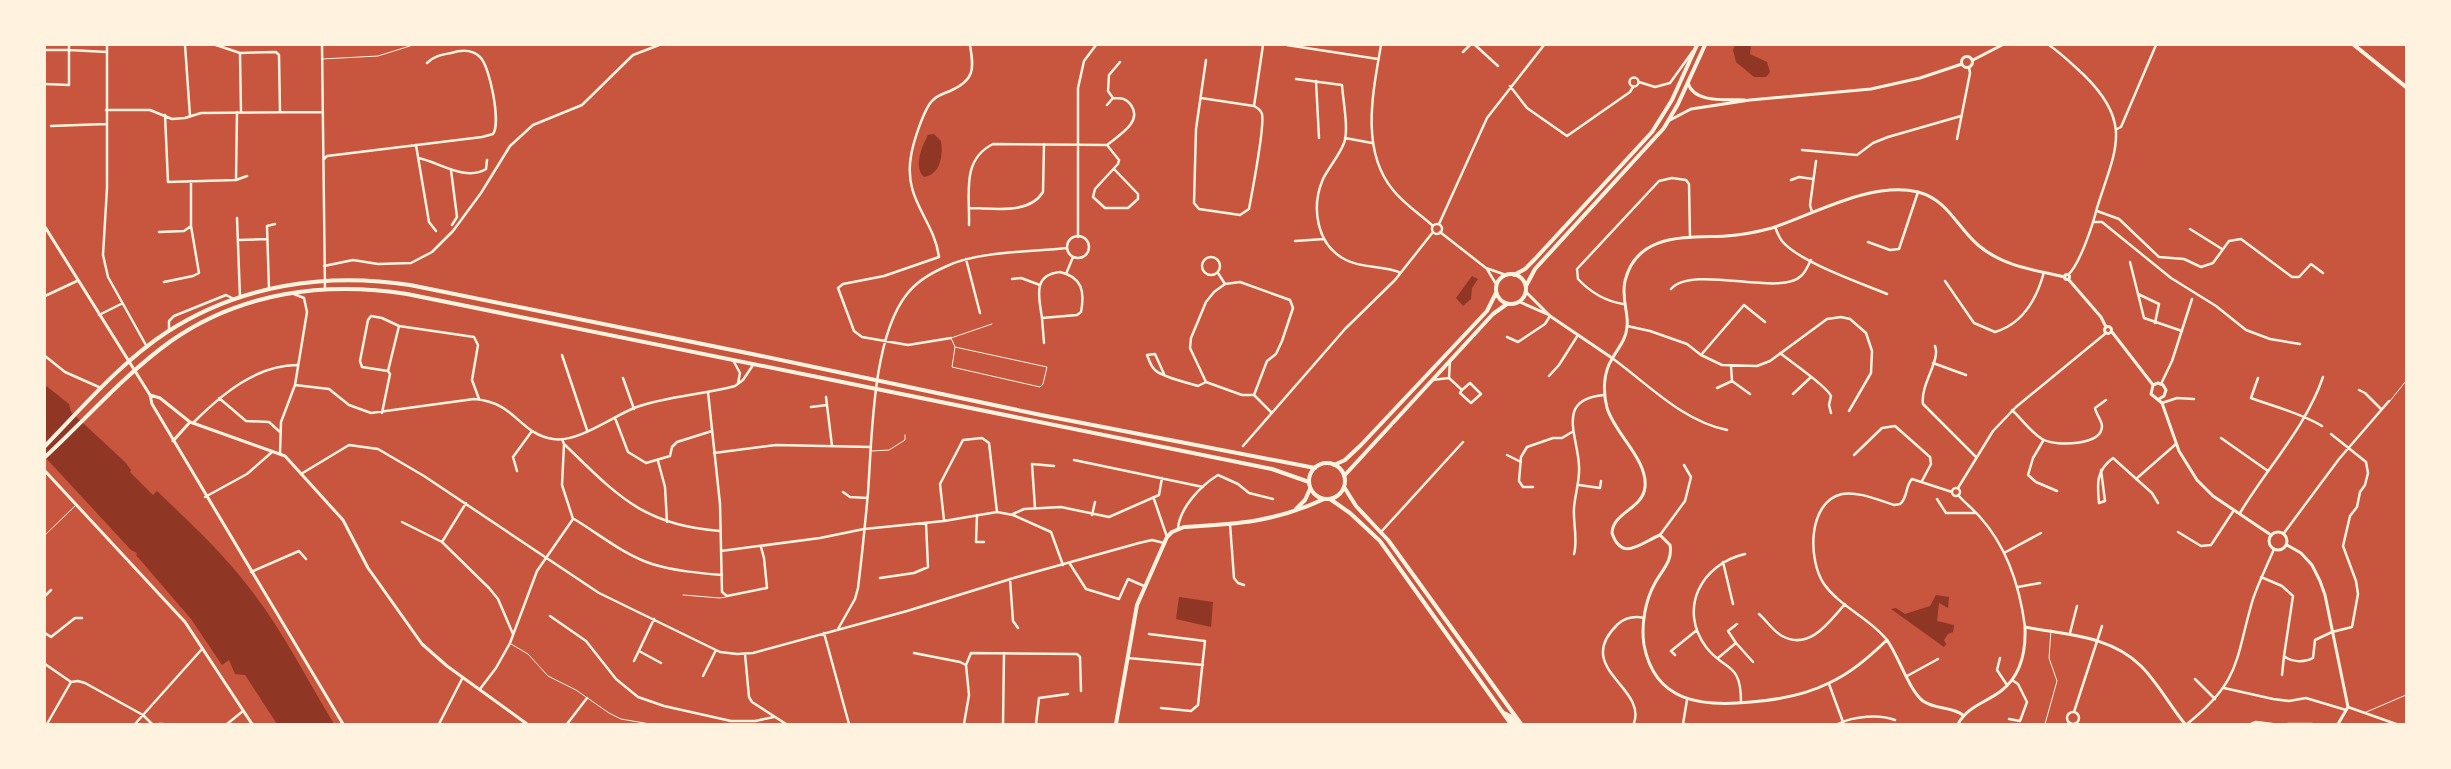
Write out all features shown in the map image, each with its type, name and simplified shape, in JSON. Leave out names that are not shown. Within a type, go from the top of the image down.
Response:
[{"type":"main road","points":[[45,446],[101,388],[147,347],[170,331],[240,297],[269,289],[324,279],[360,279],[410,285],[1050,417],[1315,468],[1324,464],[1334,465],[1345,460],[1361,445],[1486,311],[1496,293],[1496,284],[1506,275],[1525,269],[1652,132],[1672,100],[1696,45]]},
{"type":"main road","points":[[1310,489],[1318,497],[1324,499],[1330,499],[1339,495],[1344,487],[1344,476],[1430,381],[1493,314],[1507,304],[1520,302],[1535,269],[1657,137],[1669,120],[1705,45]]},
{"type":"main road","points":[[2354,45],[2406,87]]},
{"type":"main road","points":[[1514,274],[1522,279],[1526,286]]},
{"type":"main road","points":[[45,457],[134,372],[171,341],[209,319],[262,299],[290,293],[325,288],[359,288],[407,294],[1272,469],[1309,482]]},
{"type":"main road","points":[[1496,293],[1507,304]]},
{"type":"main road","points":[[1334,465],[1344,476]]},
{"type":"main road","points":[[1295,510],[1306,500],[1310,489],[1309,482],[1315,468]]},
{"type":"main road","points":[[1344,487],[1356,506],[1381,532],[1521,724]]},
{"type":"main road","points":[[1116,724],[1137,605],[1167,536],[1178,528],[1268,520],[1324,499]]},
{"type":"main road","points":[[1330,499],[1350,513],[1380,541],[1510,724]]},
{"type":"main road","points":[[1502,712],[1510,716],[1516,724]]},
{"type":"street","points":[[45,84],[69,84],[69,45]]},
{"type":"street","points":[[107,45],[107,188],[103,255],[108,277],[121,304],[147,347]]},
{"type":"street","points":[[185,45],[190,116]]},
{"type":"street","points":[[216,45],[240,53],[276,52],[279,55],[280,112]]},
{"type":"street","points":[[322,45],[325,288]]},
{"type":"street","points":[[324,266],[353,260],[378,264],[411,263],[432,252],[453,231],[482,193],[510,146],[533,125],[582,105],[633,54],[659,45]]},
{"type":"street","points":[[951,338],[920,344],[886,342],[862,337],[854,331],[838,288],[843,284],[884,276],[939,257],[937,240],[914,197],[910,169],[911,155],[918,131],[932,101],[966,82],[973,71],[970,45]]},
{"type":"street","points":[[1078,236],[1080,75],[1084,61],[1096,45]]},
{"type":"street","points":[[1254,106],[1263,45]]},
{"type":"street","points":[[1286,45],[1378,59]]},
{"type":"street","points":[[1242,446],[1345,329],[1401,273],[1433,232],[1433,226],[1391,189],[1379,168],[1372,142],[1378,59],[1381,45]]},
{"type":"street","points":[[1463,52],[1470,45]]},
{"type":"street","points":[[1475,45],[1498,66]]},
{"type":"street","points":[[1433,226],[1439,224],[1449,207],[1480,129],[1510,86],[1544,45]]},
{"type":"street","points":[[1633,87],[1630,84],[1631,79],[1635,78],[1639,82],[1655,88],[1670,83],[1696,45]]},
{"type":"street","points":[[1957,139],[1970,73],[1969,67],[1973,60],[2002,45]]},
{"type":"street","points":[[2049,45],[2106,98],[2114,115],[2116,129],[2115,148],[2097,211],[2067,277]]},
{"type":"street","points":[[2053,45],[2055,49]]},
{"type":"street","points":[[2116,129],[2121,127],[2156,45]]},
{"type":"street","points":[[45,50],[107,52]]},
{"type":"street","points":[[324,159],[327,156],[487,137],[492,134],[497,126],[488,67],[480,56],[462,50],[434,57],[427,63]]},
{"type":"street","points":[[236,180],[240,53]]},
{"type":"street","points":[[1962,64],[1962,60],[1966,56],[1973,60]]},
{"type":"street","points":[[1201,98],[1254,106],[1262,111],[1262,123],[1249,209],[1240,215],[1199,209],[1194,203],[1194,151],[1206,60]]},
{"type":"street","points":[[1113,98],[1108,91],[1109,75],[1120,62]]},
{"type":"street","points":[[1669,120],[1691,109],[1750,100],[1871,89],[1920,78],[1962,64],[1969,67]]},
{"type":"street","points":[[1296,79],[1342,85],[1345,138],[1320,189],[1317,218],[1324,239],[1335,253],[1354,264],[1391,269],[1401,273]]},
{"type":"street","points":[[1316,81],[1319,138]]},
{"type":"street","points":[[1510,86],[1527,108],[1567,136],[1630,92],[1639,82]]},
{"type":"street","points":[[1688,82],[1695,93],[1708,98],[1750,100]]},
{"type":"street","points":[[969,225],[972,163],[984,148],[994,144],[1107,145],[1134,122],[1135,115],[1129,101],[1124,98],[1113,98],[1107,104]]},
{"type":"street","points":[[106,110],[150,110],[172,119],[201,113],[322,112]]},
{"type":"street","points":[[165,115],[168,182],[236,180],[247,176]]},
{"type":"street","points":[[1802,150],[1857,155],[1874,143],[1888,137],[1961,116]]},
{"type":"street","points":[[51,126],[106,124]]},
{"type":"street","points":[[1345,138],[1372,142]]},
{"type":"street","points":[[970,208],[1025,207],[1039,198],[1043,192],[1044,144]]},
{"type":"street","points":[[416,145],[429,222],[436,231]]},
{"type":"street","points":[[1107,145],[1119,160],[1114,169],[1095,188],[1093,197],[1105,208],[1128,208],[1138,199],[1138,194],[1114,169]]},
{"type":"street","points":[[418,158],[451,170],[481,172],[486,169],[487,160]]},
{"type":"street","points":[[1812,212],[1810,205],[1816,160]]},
{"type":"street","points":[[451,170],[457,217],[452,224]]},
{"type":"street","points":[[1791,180],[1799,177],[1813,180]]},
{"type":"street","points":[[1624,304],[1608,302],[1599,297],[1578,279],[1576,269],[1659,180],[1672,178],[1686,180],[1689,184],[1690,237]]},
{"type":"street","points":[[164,282],[193,276],[198,272],[191,226],[192,181]]},
{"type":"street","points":[[1684,465],[1691,477],[1685,500],[1660,535],[1637,548],[1628,549],[1620,546],[1614,538],[1612,529],[1617,520],[1636,504],[1642,496],[1645,489],[1644,476],[1639,462],[1610,418],[1605,395],[1606,374],[1612,358],[1620,347],[1627,326],[1624,304],[1626,280],[1636,260],[1646,249],[1666,240],[1742,235],[1775,227],[1847,200],[1880,192],[1898,190],[1918,192],[1942,204],[1969,236],[1990,254],[2004,262],[2067,277],[2101,318],[2106,327],[2106,333]]},
{"type":"street","points":[[1868,242],[1890,250],[1899,249],[1918,192]]},
{"type":"street","points":[[2097,211],[2123,222],[2159,257],[2184,259],[2201,267],[2207,266],[2213,263],[2229,241],[2241,239],[2292,277],[2299,277],[2311,264],[2323,273]]},
{"type":"street","points":[[237,218],[240,297]]},
{"type":"street","points":[[2093,222],[2102,222],[2171,278],[2216,306],[2246,330],[2270,339],[2300,344]]},
{"type":"street","points":[[269,289],[267,226],[275,224]]},
{"type":"street","points":[[1439,224],[1442,228],[1440,232]]},
{"type":"street","points":[[158,232],[184,231],[191,226]]},
{"type":"street","points":[[45,227],[150,395],[152,404],[205,497],[342,724]]},
{"type":"street","points":[[1775,227],[1782,241],[1811,260],[1887,294]]},
{"type":"street","points":[[2190,229],[2222,249]]},
{"type":"street","points":[[1433,232],[1440,232],[1486,268],[1506,275]]},
{"type":"street","points":[[1067,248],[1070,240],[1078,236]]},
{"type":"street","points":[[1073,257],[1082,257],[1088,250],[1087,242],[1078,236]]},
{"type":"street","points":[[238,240],[267,239]]},
{"type":"street","points":[[1295,241],[1324,239]]},
{"type":"street","points":[[1067,248],[1073,257]]},
{"type":"street","points":[[838,629],[857,594],[878,380],[886,342],[894,318],[907,294],[921,280],[947,266],[966,259],[1067,248]]},
{"type":"street","points":[[1066,274],[1073,257]]},
{"type":"street","points":[[1208,257],[1216,259],[1220,267],[1217,272],[1212,275],[1206,274],[1202,267],[1203,261],[1208,257]]},
{"type":"street","points":[[966,259],[980,313]]},
{"type":"street","points":[[1671,289],[1679,283],[1697,280],[1788,282],[1801,277],[1811,260]]},
{"type":"street","points":[[2130,262],[2144,318],[2182,331]]},
{"type":"street","points":[[1486,268],[1496,284]]},
{"type":"street","points":[[1217,272],[1225,284]]},
{"type":"street","points":[[1945,281],[1974,323],[1995,332],[2010,325],[2023,315],[2036,297],[2044,272]]},
{"type":"street","points":[[1042,318],[1077,315],[1081,312],[1081,284],[1078,280],[1066,274],[1048,274],[1044,277],[1038,291],[1044,343]]},
{"type":"street","points":[[1012,279],[1021,278],[1040,285]]},
{"type":"street","points":[[45,296],[77,281]]},
{"type":"street","points":[[1254,395],[1266,361],[1276,354],[1293,308],[1290,300],[1270,291],[1240,282],[1225,284],[1206,302],[1191,338],[1190,348],[1206,382],[1242,395],[1254,395],[1272,412]]},
{"type":"street","points":[[1526,292],[1550,316]]},
{"type":"street","points":[[280,454],[281,422],[295,385],[307,306],[304,298],[290,293]]},
{"type":"street","points":[[2138,294],[2160,304],[2155,323]]},
{"type":"street","points":[[170,331],[169,321],[182,312],[226,295],[235,300]]},
{"type":"street","points":[[2161,384],[2172,361],[2192,299]]},
{"type":"street","points":[[1520,302],[1550,316],[1612,358],[1683,412],[1718,428],[1727,430]]},
{"type":"street","points":[[99,315],[121,304]]},
{"type":"street","points":[[1701,355],[1744,305],[1765,322]]},
{"type":"street","points":[[388,371],[362,366],[360,361],[368,320],[371,316],[399,326],[474,337],[478,345],[472,380],[479,400]]},
{"type":"street","points":[[1507,337],[1518,342],[1545,324],[1550,316]]},
{"type":"street","points":[[1627,326],[1650,331],[1687,344],[1712,361],[1731,366],[1757,366],[1780,353],[1830,318],[1842,317],[1858,324],[1866,332],[1872,352],[1871,373],[1849,411]]},
{"type":"street","points":[[382,413],[390,374],[388,371],[399,326]]},
{"type":"street","points":[[2106,327],[2111,327],[2112,332],[2153,385]]},
{"type":"street","points":[[1952,492],[1954,488],[1958,488],[1993,431],[2012,410],[2100,336],[2112,332]]},
{"type":"street","points":[[1549,376],[1559,365],[1578,335]]},
{"type":"street","points":[[1935,346],[1936,353],[1921,396],[1923,404],[1927,411],[1976,457]]},
{"type":"street","points":[[1780,353],[1829,392],[1829,405],[1832,413]]},
{"type":"street","points":[[1164,374],[1155,354],[1147,355],[1154,370],[1164,374],[1198,386],[1206,382]]},
{"type":"street","points":[[562,355],[587,430]]},
{"type":"street","points":[[45,356],[65,372],[101,388]]},
{"type":"street","points":[[733,360],[739,368],[738,384]]},
{"type":"street","points":[[1449,378],[1450,360]]},
{"type":"street","points":[[1933,363],[1966,375]]},
{"type":"street","points":[[295,385],[329,389],[356,409],[371,413],[382,413],[422,405],[479,400],[501,405],[532,432],[548,438],[562,439],[634,409],[735,386],[752,364]]},
{"type":"street","points":[[173,441],[219,398],[272,369],[298,365]]},
{"type":"street","points":[[1731,366],[1732,381]]},
{"type":"street","points":[[2240,513],[2300,423],[2307,417],[2323,377]]},
{"type":"street","points":[[623,378],[634,409]]},
{"type":"street","points":[[1430,381],[1449,378]]},
{"type":"street","points":[[1449,378],[1462,390]]},
{"type":"street","points":[[1792,394],[1810,378]]},
{"type":"street","points":[[2258,378],[2251,398],[2307,417],[2322,426]]},
{"type":"street","points":[[1717,388],[1732,381]]},
{"type":"street","points":[[1732,381],[1750,394]]},
{"type":"street","points":[[1470,383],[1481,394],[1471,403],[1460,393],[1462,390],[1470,383]]},
{"type":"street","points":[[2153,385],[2161,384]]},
{"type":"street","points":[[2159,399],[2166,392],[2161,384]]},
{"type":"street","points":[[2153,385],[2150,394],[2162,403],[2176,444],[2197,480],[2213,496],[2270,535]]},
{"type":"street","points":[[2359,390],[2365,393],[2381,410]]},
{"type":"street","points":[[708,392],[720,531],[722,592],[727,596],[767,588],[761,547]]},
{"type":"street","points":[[150,395],[160,398],[192,423],[280,454],[344,520],[368,568],[422,644],[527,724]]},
{"type":"street","points":[[1574,554],[1576,548],[1574,509],[1579,485],[1578,454],[1572,432],[1576,408],[1588,398],[1605,395]]},
{"type":"street","points":[[826,397],[832,446]]},
{"type":"street","points":[[219,398],[246,421],[269,422],[280,432]]},
{"type":"street","points":[[2162,403],[2177,398],[2194,399]]},
{"type":"street","points":[[2012,410],[2043,440],[2070,444],[2087,442],[2101,432],[2102,425],[2095,408],[2106,400]]},
{"type":"street","points":[[2284,533],[2349,448],[2389,401]]},
{"type":"street","points":[[811,407],[827,405]]},
{"type":"street","points":[[615,418],[628,452],[646,463],[658,462],[670,456],[672,447],[677,442],[712,431]]},
{"type":"street","points":[[1854,455],[1882,428],[1895,426],[1930,457],[1931,464],[1922,481]]},
{"type":"street","points":[[517,471],[514,457],[532,432]]},
{"type":"street","points":[[1533,487],[1523,487],[1519,481],[1521,462],[1527,448],[1553,438],[1562,438],[1572,432]]},
{"type":"street","points":[[2284,656],[2289,660],[2308,662],[2313,658],[2315,640],[2332,632],[2352,628],[2358,594],[2356,581],[2343,546],[2350,516],[2356,507],[2368,473],[2366,462],[2331,434]]},
{"type":"street","points":[[944,521],[940,484],[963,440],[982,438],[989,442],[997,512]]},
{"type":"street","points":[[2221,438],[2268,471]]},
{"type":"street","points":[[562,439],[564,444],[608,486],[634,506],[668,522],[720,531]]},
{"type":"street","points":[[2043,440],[2033,458],[2028,475],[2036,482],[2057,490]]},
{"type":"street","points":[[1381,532],[1463,442]]},
{"type":"street","points":[[564,444],[562,485],[573,519],[626,552],[650,563],[687,572],[722,575]]},
{"type":"street","points":[[2136,479],[2176,444]]},
{"type":"street","points":[[714,453],[776,445],[871,447]]},
{"type":"street","points":[[301,474],[342,447],[368,446],[394,458],[466,503],[599,593],[716,650],[745,654],[907,611],[1010,579],[1152,540],[1164,543]]},
{"type":"street","points":[[205,497],[248,474],[272,452]]},
{"type":"street","points":[[1507,455],[1521,462]]},
{"type":"street","points":[[2101,470],[2105,501],[2100,503],[2097,481],[2101,470],[2113,458],[2152,494],[2158,503]]},
{"type":"street","points":[[1074,460],[1203,487]]},
{"type":"street","points":[[658,462],[664,487],[668,522]]},
{"type":"street","points":[[1034,508],[1032,464],[1054,466]]},
{"type":"street","points":[[45,471],[185,622],[252,724]]},
{"type":"street","points":[[1178,528],[1180,514],[1203,487],[1214,477],[1220,475],[1244,488],[1250,494],[1273,499]]},
{"type":"street","points":[[1013,515],[1015,512],[1034,508],[1061,507],[1092,515],[1109,517],[1154,498],[1158,495],[1162,478]]},
{"type":"street","points":[[1958,724],[1969,709],[2012,680],[2024,653],[2025,627],[2018,587],[2004,553],[1976,513],[1958,495],[1953,495],[1952,492],[1922,481],[1912,478],[1903,503],[1897,505],[1852,494],[1842,494],[1833,498],[1824,505],[1818,519],[1813,541],[1814,560],[1824,584],[1845,604],[1879,630],[1896,654],[1922,700],[1932,706],[1956,710],[1963,715]]},
{"type":"street","points":[[1579,485],[1600,488],[1602,481]]},
{"type":"street","points":[[1958,488],[1960,492],[1958,495]]},
{"type":"street","points":[[843,492],[850,497],[867,498]]},
{"type":"street","points":[[1154,498],[1167,536]]},
{"type":"street","points":[[1937,499],[1946,513],[1976,513]]},
{"type":"street","points":[[1092,515],[1095,502]]},
{"type":"street","points":[[442,542],[466,503]]},
{"type":"street","points":[[2178,532],[2201,546],[2211,545],[2234,510]]},
{"type":"street","points":[[721,551],[761,547],[864,529],[944,521],[997,512],[1013,515],[1051,532],[1062,565]]},
{"type":"street","points":[[977,515],[976,542],[984,542]]},
{"type":"street","points":[[480,690],[510,644],[537,571],[573,519]]},
{"type":"street","points":[[402,522],[442,542],[493,594],[513,635]]},
{"type":"street","points":[[880,578],[914,573],[928,567],[926,523]]},
{"type":"street","points":[[1230,524],[1234,578],[1238,583],[1244,585]]},
{"type":"street","points":[[2276,531],[2284,533],[2288,539],[2287,545],[2282,549],[2274,549],[2269,541],[2270,535],[2276,531]]},
{"type":"street","points":[[2004,553],[2041,532]]},
{"type":"street","points":[[1660,535],[1670,545],[1671,558],[1649,595],[1644,618],[1644,644],[1648,662],[1665,686],[1687,700],[1714,705],[1741,704],[1788,697],[1829,684],[1852,670],[1887,640]]},
{"type":"street","points":[[2287,545],[2301,553],[2316,572],[2326,595],[2346,709],[2338,724]]},
{"type":"street","points":[[2025,627],[2070,633],[2117,648],[2142,666],[2186,724],[2215,699],[2224,688],[2239,658],[2254,598],[2274,549]]},
{"type":"street","points":[[252,572],[299,551],[306,559]]},
{"type":"street","points":[[1741,704],[1740,686],[1735,673],[1707,648],[1697,630],[1694,610],[1699,588],[1712,570],[1723,562],[1745,554]]},
{"type":"street","points":[[1723,562],[1733,604]]},
{"type":"street","points":[[1070,564],[1086,589],[1119,599],[1128,579],[1144,586]]},
{"type":"street","points":[[2261,577],[2282,586],[2293,596],[2282,675]]},
{"type":"street","points":[[1010,579],[1013,621],[1018,628]]},
{"type":"street","points":[[2018,587],[2040,583]]},
{"type":"street","points":[[45,596],[51,590]]},
{"type":"street","points":[[1759,614],[1782,636],[1802,640],[1817,634],[1845,604]]},
{"type":"street","points":[[2070,633],[2077,606]]},
{"type":"street","points":[[550,616],[586,641],[619,682],[634,694],[646,700],[731,721],[755,721],[774,718]]},
{"type":"street","points":[[1634,723],[1637,707],[1612,677],[1607,667],[1604,653],[1606,641],[1612,630],[1622,621],[1632,617],[1644,618]]},
{"type":"street","points":[[45,633],[51,637],[75,618],[82,618]]},
{"type":"street","points":[[634,661],[654,619]]},
{"type":"street","points":[[1737,624],[1728,631],[1753,662]]},
{"type":"street","points":[[2074,712],[2102,626]]},
{"type":"street","points":[[1674,655],[1671,651],[1697,630]]},
{"type":"street","points":[[824,633],[849,724]]},
{"type":"street","points":[[1149,634],[1205,641],[1198,706],[1191,711],[1161,708]]},
{"type":"street","points":[[1718,658],[1736,642]]},
{"type":"street","points":[[135,724],[203,648]]},
{"type":"street","points":[[703,676],[716,650]]},
{"type":"street","points":[[639,651],[661,663]]},
{"type":"street","points":[[914,653],[960,662],[966,666]]},
{"type":"street","points":[[964,724],[969,694],[966,666],[971,653],[1077,654],[1080,657],[1080,691]]},
{"type":"street","points":[[1003,724],[1004,653]]},
{"type":"street","points":[[745,654],[749,697],[774,718],[786,724]]},
{"type":"street","points":[[1127,658],[1203,665]]},
{"type":"street","points":[[2000,658],[1998,670],[2007,685]]},
{"type":"street","points":[[1907,676],[1938,659]]},
{"type":"street","points":[[45,664],[71,682],[85,683],[143,715],[152,724]]},
{"type":"street","points":[[439,724],[463,677]]},
{"type":"street","points":[[2195,679],[2215,699]]},
{"type":"street","points":[[2008,718],[2020,722],[2027,702],[2027,697],[2018,684],[2012,680]]},
{"type":"street","points":[[47,724],[71,682]]},
{"type":"street","points":[[1829,684],[1843,722]]},
{"type":"street","points":[[2224,688],[2273,699],[2306,698],[2364,713],[2396,724]]},
{"type":"street","points":[[1036,724],[1039,698],[1068,694]]},
{"type":"street","points":[[567,724],[587,698]]},
{"type":"street","points":[[1683,724],[1687,700]]},
{"type":"street","points":[[227,724],[243,711]]},
{"type":"street","points":[[2070,712],[2074,712],[2079,718],[2076,723],[2072,724],[2068,722],[2067,716],[2070,712]]},
{"type":"street","points":[[1838,724],[1869,717],[1887,717],[1895,720]]},
{"type":"street","points":[[2251,724],[2256,722],[2272,724]]},
{"type":"street","points":[[2288,724],[2312,724]]},
{"type":"lane","points":[[321,58],[378,56],[412,45]]},
{"type":"lane","points":[[955,347],[1046,367],[1043,384],[1040,387],[952,367],[955,347],[951,338],[992,324]]},
{"type":"lane","points":[[2389,401],[2406,381]]},
{"type":"lane","points":[[871,451],[889,450],[905,440],[905,435]]},
{"type":"lane","points":[[45,535],[76,505]]},
{"type":"lane","points":[[684,595],[720,598],[727,596]]},
{"type":"lane","points":[[2045,724],[2057,681],[2049,658],[2051,630]]},
{"type":"lane","points":[[510,644],[528,654],[548,676],[621,719],[650,724]]},
{"type":"lane","points":[[2364,713],[2406,695]]},
{"type":"shaded area","points":[[1735,45],[1751,45],[1750,54],[1767,62],[1770,72],[1766,77],[1754,77],[1736,62],[1733,50]]},
{"type":"shaded area","points":[[934,134],[941,141],[940,163],[934,172],[924,177],[919,168],[920,156],[928,135]]},
{"type":"shaded area","points":[[1472,276],[1478,279],[1472,288],[1471,299],[1463,306],[1456,298]]},
{"type":"shaded area","points":[[45,385],[69,404],[71,412],[125,462],[131,470],[130,472],[153,495],[157,491],[204,536],[237,572],[271,618],[334,724],[277,724],[245,675],[235,674],[229,660],[222,665],[191,619],[136,555],[137,553],[131,550],[45,457]]},
{"type":"shaded area","points":[[1936,595],[1949,597],[1948,608],[1939,603],[1937,621],[1954,625],[1953,632],[1948,634],[1944,640],[1946,644],[1944,647],[1891,609],[1896,608],[1905,614],[1930,606]]},
{"type":"shaded area","points":[[1179,597],[1213,602],[1211,627],[1176,619]]}]
